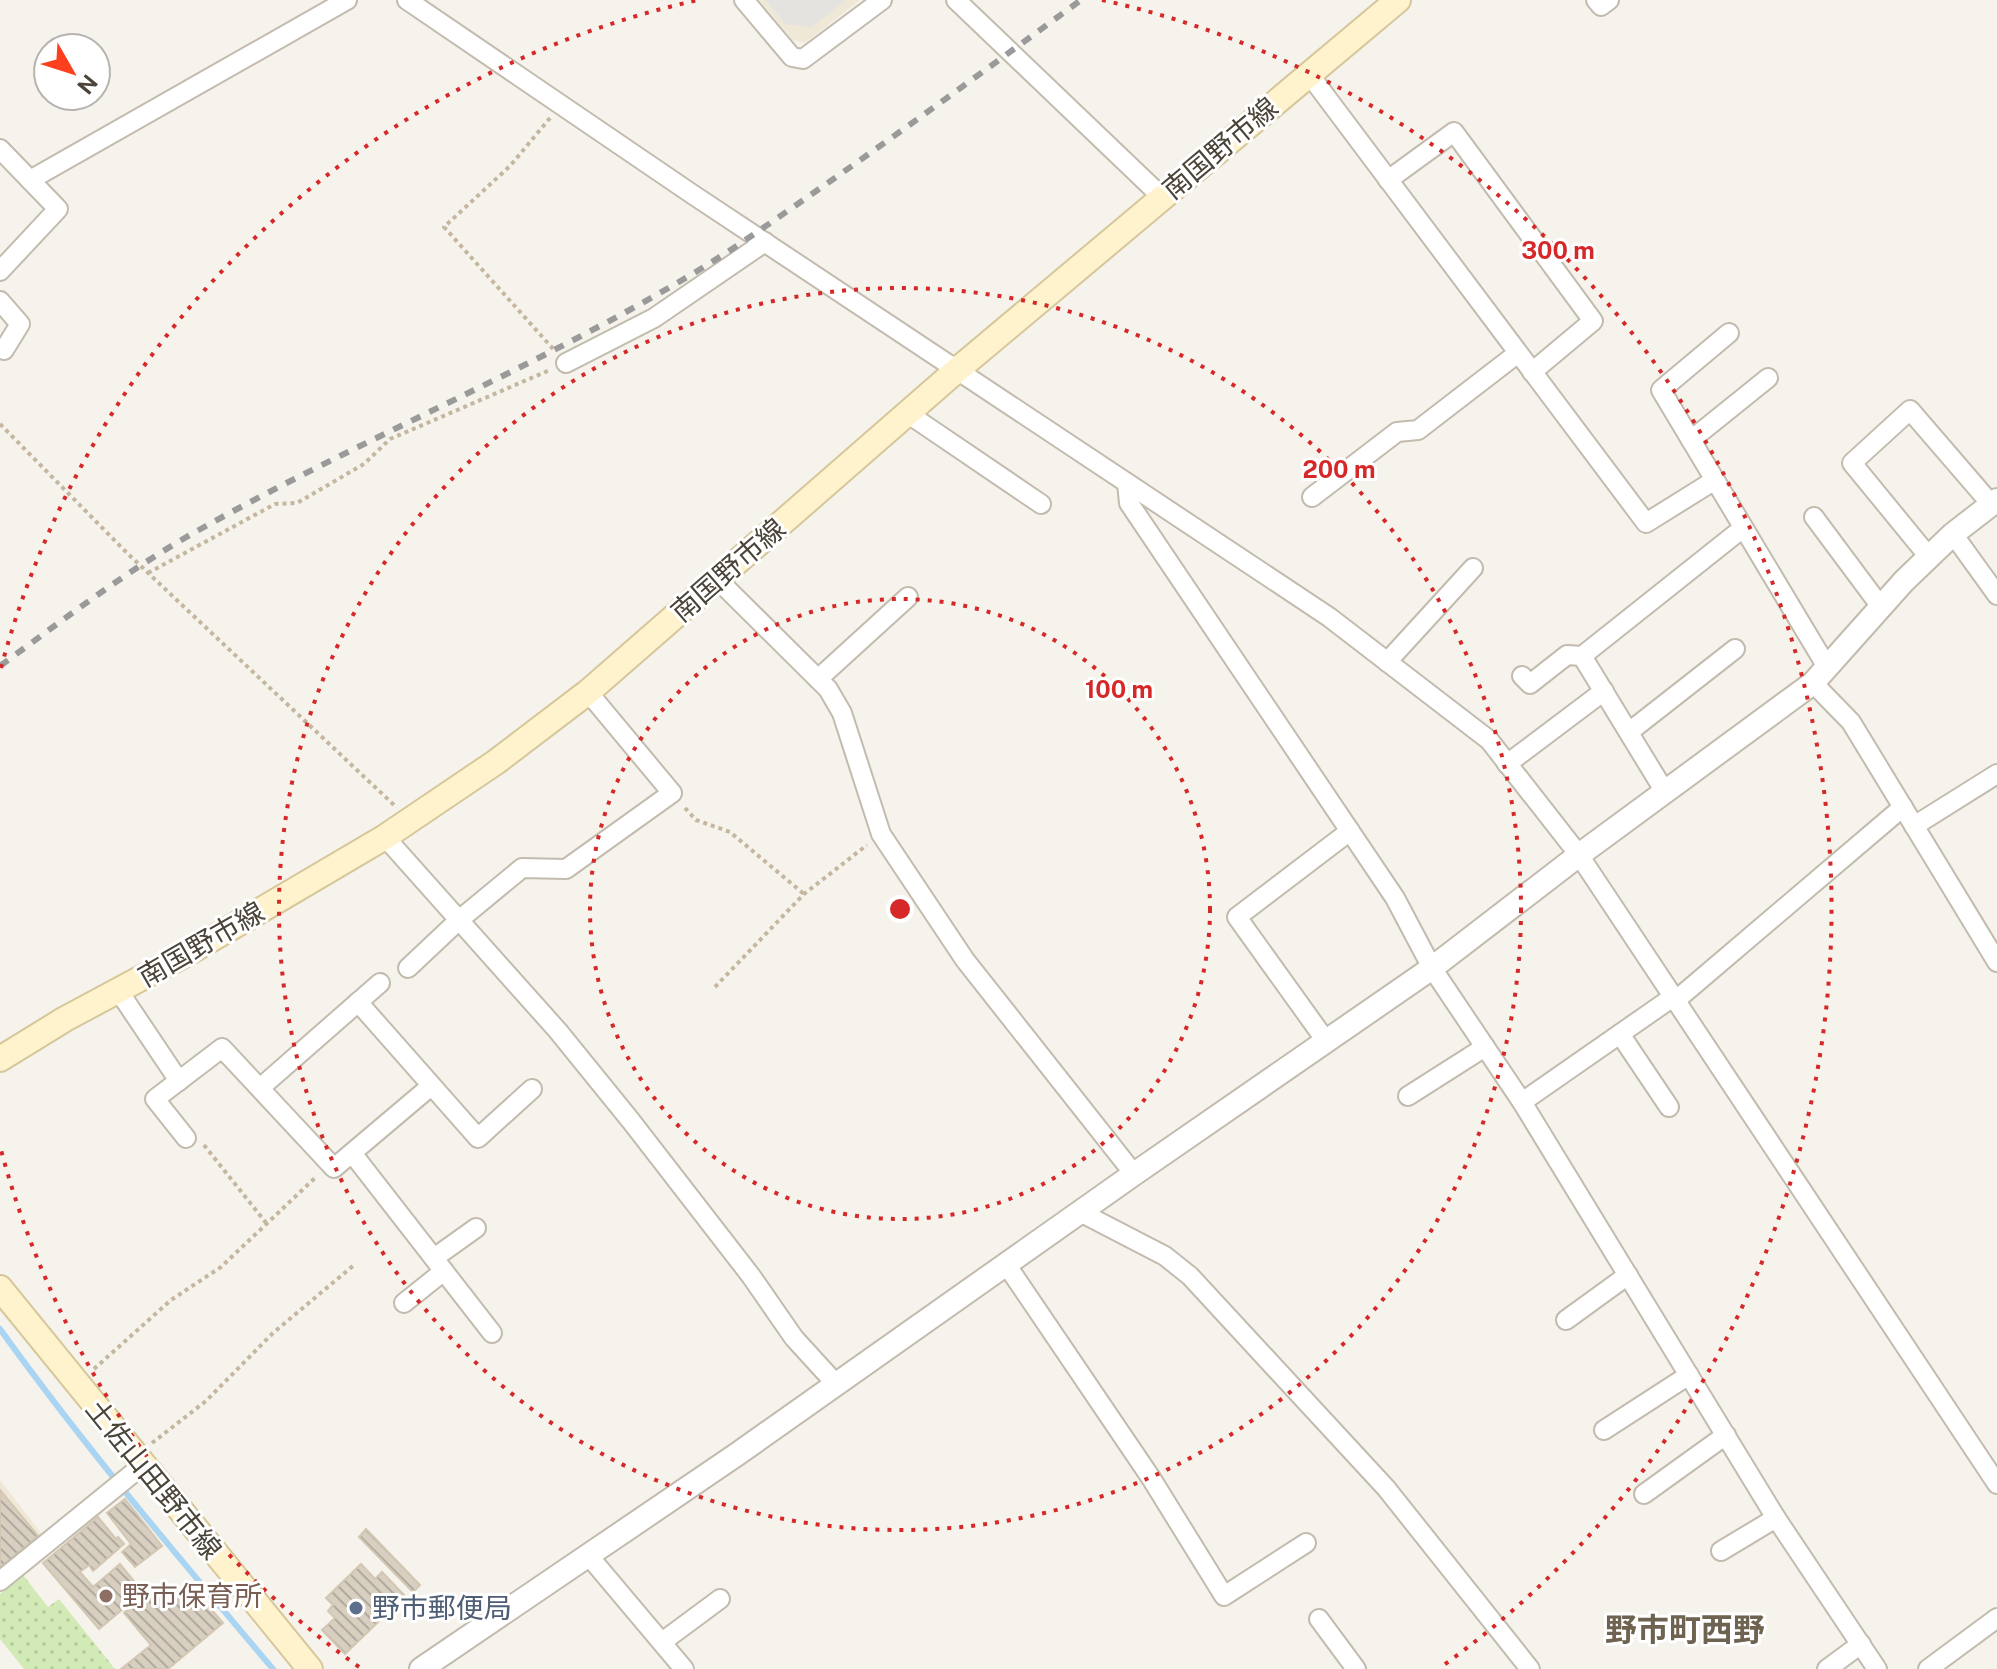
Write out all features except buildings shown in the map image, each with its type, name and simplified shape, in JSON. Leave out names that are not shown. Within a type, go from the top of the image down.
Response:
[{"type":"main road","name":"南国野市線","points":[[0,1059],[385,837],[496,762],[588,692],[957,370],[1398,0]]},
{"type":"main road","name":"土佐山田野市線","points":[[0,1288],[310,1669]]},
{"type":"street","points":[[30,180],[347,0]]},
{"type":"street","points":[[407,0],[1329,617],[1489,740],[1579,855],[1997,1484]]},
{"type":"street","points":[[744,0],[792,57],[803,59],[882,0]]},
{"type":"street","points":[[956,0],[1162,197]]},
{"type":"street","points":[[1596,0],[1601,6],[1609,0]]},
{"type":"street","points":[[1309,74],[1646,523],[1715,480]]},
{"type":"street","points":[[1388,180],[1454,132],[1593,321],[1532,372]]},
{"type":"street","points":[[0,149],[58,209],[0,271]]},
{"type":"street","points":[[566,363],[654,318],[765,242]]},
{"type":"street","points":[[0,301],[20,324],[4,350]]},
{"type":"street","points":[[1729,333],[1661,390],[1743,528],[1820,675],[1997,962]]},
{"type":"street","points":[[1312,497],[1397,432],[1418,430],[1518,353]]},
{"type":"street","points":[[1691,440],[1768,378]]},
{"type":"street","points":[[421,1669],[736,1455],[1432,968],[1820,675],[1904,581],[1953,534],[1994,502],[1910,410],[1852,463],[1929,557]]},
{"type":"street","points":[[907,413],[1041,504]]},
{"type":"street","points":[[1127,483],[1129,503],[1395,898],[1432,968],[1522,1102],[1776,1518],[1877,1669]]},
{"type":"street","points":[[1814,517],[1881,607]]},
{"type":"street","points":[[1522,676],[1530,684],[1567,655],[1582,656],[1743,528]]},
{"type":"street","points":[[1953,534],[1997,595]]},
{"type":"street","points":[[1387,662],[1473,568]]},
{"type":"street","points":[[717,579],[828,689],[842,713],[881,834],[965,960],[1134,1174]]},
{"type":"street","points":[[818,679],[908,597]]},
{"type":"street","points":[[1629,732],[1735,649]]},
{"type":"street","points":[[1582,656],[1665,792]]},
{"type":"street","points":[[1507,764],[1604,691]]},
{"type":"street","points":[[408,968],[459,920],[522,868],[566,869],[672,793],[588,692]]},
{"type":"street","points":[[1914,826],[1997,774]]},
{"type":"street","points":[[1522,1102],[1674,999],[1903,807]]},
{"type":"street","points":[[1326,1041],[1237,917],[1350,831]]},
{"type":"street","points":[[385,837],[558,1031],[751,1276],[794,1338],[836,1384]]},
{"type":"street","points":[[260,1088],[380,983]]},
{"type":"street","points":[[118,990],[179,1081]]},
{"type":"street","points":[[358,1002],[478,1138],[532,1089]]},
{"type":"street","points":[[1620,1034],[1669,1107]]},
{"type":"street","points":[[1408,1096],[1485,1047]]},
{"type":"street","points":[[186,1138],[155,1099],[222,1048],[334,1168],[431,1086]]},
{"type":"street","points":[[352,1153],[492,1333]]},
{"type":"street","points":[[1080,1212],[1165,1256],[1190,1276],[1386,1488],[1530,1669]]},
{"type":"street","points":[[404,1303],[476,1228]]},
{"type":"street","points":[[1006,1264],[1151,1478],[1224,1596],[1306,1543]]},
{"type":"street","points":[[1566,1320],[1628,1275]]},
{"type":"street","points":[[1604,1430],[1689,1375]]},
{"type":"street","points":[[1644,1494],[1726,1435]]},
{"type":"street","points":[[0,1581],[139,1460]]},
{"type":"street","points":[[1721,1551],[1776,1518]]},
{"type":"street","points":[[588,1555],[684,1669]]},
{"type":"street","points":[[662,1642],[720,1599]]},
{"type":"street","points":[[1928,1669],[1997,1618]]},
{"type":"street","points":[[1319,1619],[1356,1669]]},
{"type":"street","points":[[1827,1669],[1861,1644]]},
{"type":"path","points":[[148,573],[275,504],[297,503],[364,464],[390,439],[566,363],[444,227],[510,166],[561,105]]},
{"type":"path","points":[[0,424],[148,573],[410,820]]},
{"type":"path","points":[[672,793],[696,820],[730,832],[804,894]]},
{"type":"path","points":[[715,987],[804,894],[881,834]]},
{"type":"path","points":[[186,1138],[195,1135],[267,1224]]},
{"type":"path","points":[[77,1384],[171,1300],[221,1267],[330,1164]]},
{"type":"path","points":[[139,1460],[206,1401],[273,1333],[354,1265]]},
{"type":"shaded area","points":[[759,0],[860,0],[805,43],[793,40]]},
{"type":"shaded area","points":[[765,0],[846,0],[811,28],[786,24]]},
{"type":"shaded area","points":[[0,1480],[44,1537],[0,1573]]},
{"type":"green space","points":[[23,1575],[48,1607],[59,1599],[115,1669],[24,1669],[0,1639],[0,1594]]},
{"type":"waterway","points":[[0,1329],[99,1459],[273,1669]]},
{"type":"railway","points":[[0,666],[126,575],[179,541],[266,493],[574,340],[694,273],[832,180],[1081,0]]},
{"type":"place","name":"野市保育所","points":[[106,1596]]},
{"type":"place","name":"野市郵便局","points":[[356,1608]]},
{"type":"district","name":"野市町西野","points":[[1685,1630]]}]
